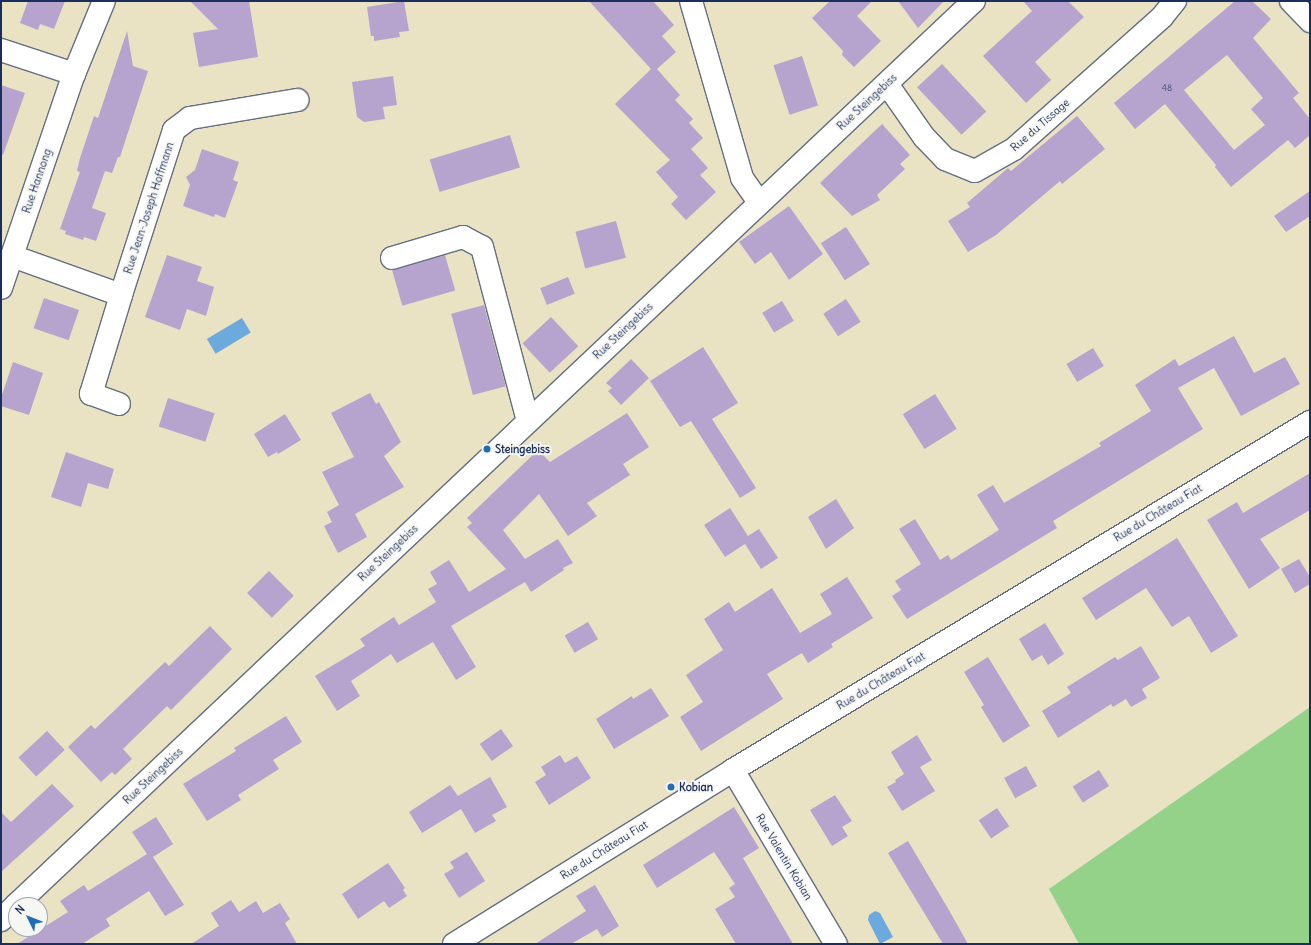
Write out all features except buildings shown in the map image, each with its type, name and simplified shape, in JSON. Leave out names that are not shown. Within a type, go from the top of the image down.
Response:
[{"type":"street","name":"Rue Hannong","points":[[1,288],[74,74],[104,1]]},
{"type":"street","points":[[691,1],[742,178],[759,202]]},
{"type":"street","name":"Rue Steingebiss","points":[[24,897],[759,202],[887,84],[974,1]]},
{"type":"street","name":"Rue du Tissage","points":[[887,84],[924,137],[945,159],[975,171],[1014,149],[1162,17],[1175,1]]},
{"type":"street","points":[[1291,1],[1310,21]]},
{"type":"street","points":[[1,50],[74,74]]},
{"type":"street","name":"Rue Jean-Joseph Hoffmann","points":[[119,404],[91,394],[174,130],[190,118],[298,100]]},
{"type":"street","points":[[392,258],[463,237],[482,247],[528,421]]},
{"type":"street","points":[[12,256],[121,295]]},
{"type":"street","name":"Rue du Château Fiat","points":[[454,944],[733,770],[1310,422]]},
{"type":"street","name":"Rue Valentin Kobian","points":[[733,770],[836,944]]},
{"type":"green space","points":[[1310,707],[1310,944],[1079,944],[1049,889]]},
{"type":"water","points":[[242,318],[251,333],[216,354],[207,339]]},
{"type":"water","points":[[875,911],[880,913],[893,937],[880,944],[868,920],[869,915]]},
{"type":"place","name":"Steingebiss","points":[[487,449]]},
{"type":"place","name":"Kobian","points":[[671,787]]}]
